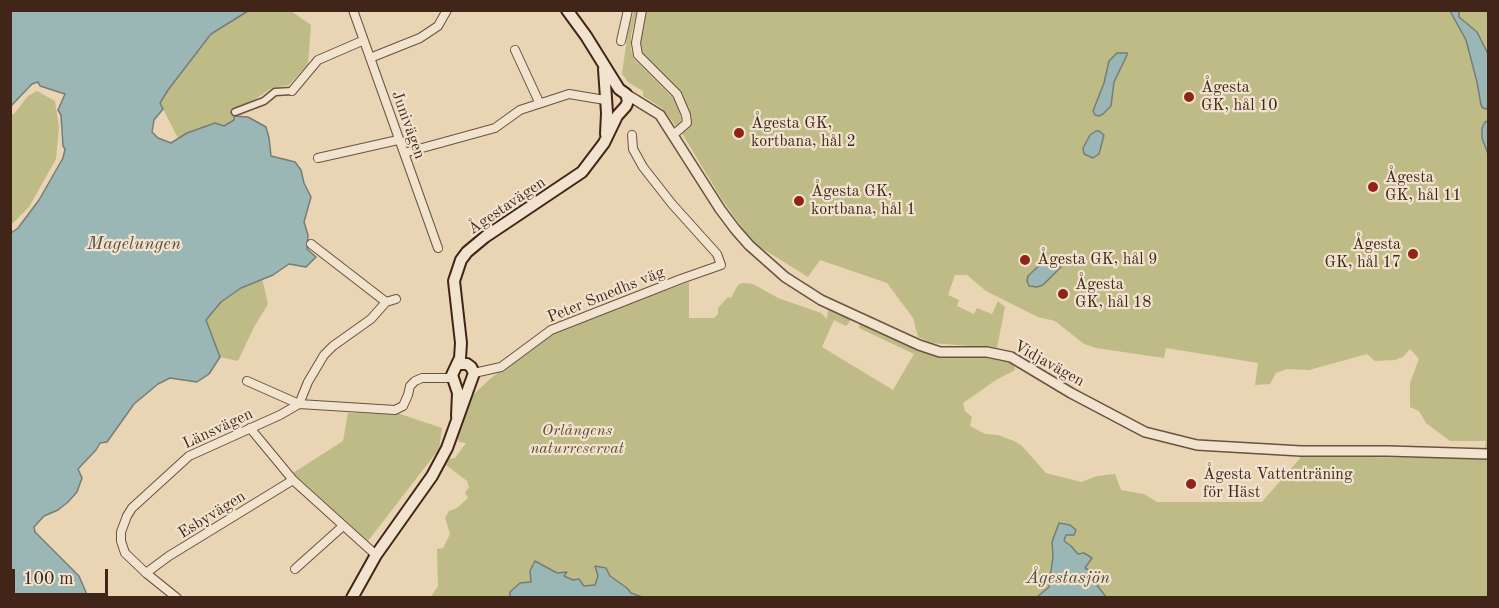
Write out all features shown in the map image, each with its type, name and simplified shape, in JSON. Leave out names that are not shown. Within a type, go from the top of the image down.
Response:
[{"type":"main road","points":[[567,10],[628,101],[624,108],[614,111],[606,100]]},
{"type":"main road","points":[[604,66],[606,100],[604,143]]},
{"type":"main road","points":[[606,100],[610,90],[623,92]]},
{"type":"main road","name":"Ågestavägen","points":[[462,373],[467,358],[460,343],[454,281],[461,260],[485,237],[582,172],[604,143],[617,116],[624,108]]},
{"type":"main road","points":[[352,597],[376,555],[432,476],[447,448],[467,394],[462,373]]},
{"type":"street","name":"Junivägen","points":[[353,10],[362,41],[438,248]]},
{"type":"street","points":[[370,58],[420,38],[438,26],[447,10]]},
{"type":"street","points":[[621,41],[628,10]]},
{"type":"street","points":[[642,10],[636,43],[638,55],[677,94],[686,115],[687,123],[674,135]]},
{"type":"street","points":[[235,112],[264,101],[275,92],[292,92],[318,60],[362,41]]},
{"type":"street","points":[[515,50],[539,102]]},
{"type":"street","name":"Vidjavägen","points":[[623,92],[660,115],[735,229],[749,245],[785,277],[821,300],[919,345],[940,352],[987,352],[1011,357],[1071,393],[1145,432],[1197,445],[1301,452],[1387,451],[1488,454]]},
{"type":"street","points":[[404,153],[495,128],[520,110],[569,94],[606,100]]},
{"type":"street","points":[[624,108],[650,108]]},
{"type":"street","name":"Peter Smedhs väg","points":[[298,404],[395,410],[402,406],[408,396],[410,386],[415,381],[422,378],[449,378],[462,373],[501,367],[552,330],[721,265],[717,255],[643,167],[633,149],[632,135]]},
{"type":"street","points":[[318,158],[399,140]]},
{"type":"street","points":[[311,244],[386,302]]},
{"type":"street","points":[[247,381],[298,404],[317,364],[324,355],[371,319],[386,302],[396,299]]},
{"type":"street","name":"Länsvägen","points":[[177,597],[125,553],[121,542],[121,532],[132,508],[184,460],[280,415],[298,404]]},
{"type":"street","points":[[250,428],[293,480],[376,555]]},
{"type":"street","name":"Esbyvägen","points":[[146,573],[169,556],[293,480]]},
{"type":"street","points":[[296,569],[343,526]]},
{"type":"green space","points":[[642,10],[1488,11],[1488,454],[1484,454],[1486,441],[1450,441],[1426,423],[1419,411],[1410,407],[1410,383],[1419,359],[1410,349],[1403,357],[1395,360],[1375,361],[1367,354],[1309,370],[1287,369],[1276,373],[1270,384],[1255,385],[1258,363],[1166,348],[1164,358],[1096,348],[1084,344],[1055,321],[1038,317],[986,291],[967,275],[955,275],[948,295],[959,300],[957,306],[974,314],[977,308],[992,314],[998,301],[1005,307],[997,348],[931,343],[918,337],[913,318],[887,283],[820,260],[808,277],[752,242],[721,198],[680,130],[687,123],[683,104],[638,55]]},
{"type":"green space","points":[[248,11],[291,11],[311,25],[308,64],[289,85],[270,89],[241,109],[234,119],[224,126],[187,133],[178,138],[160,103],[168,89],[212,34]]},
{"type":"green space","points":[[634,11],[637,11],[631,35],[631,49],[634,59],[675,100],[681,118],[681,124],[676,126],[662,108],[643,96],[643,91],[629,83],[622,74],[628,31]]},
{"type":"green space","points":[[37,91],[55,101],[59,128],[56,159],[29,207],[11,225],[11,114],[14,114],[28,96]]},
{"type":"green space","points":[[284,158],[295,162],[301,170],[311,197],[304,222],[308,235],[307,249],[317,257],[306,267],[289,264],[273,275],[262,278],[268,304],[238,361],[220,357],[206,320],[221,302],[241,288]]},
{"type":"green space","name":"Orlångens naturreservat","points":[[689,282],[689,318],[714,318],[718,314],[718,308],[728,297],[731,298],[738,285],[742,283],[753,284],[778,298],[821,313],[827,319],[828,310],[821,300],[919,345],[1002,354],[1014,364],[1015,370],[963,403],[965,411],[972,417],[970,426],[985,434],[998,435],[1014,441],[1022,446],[1046,473],[1081,482],[1097,476],[1115,474],[1121,490],[1144,494],[1157,502],[1262,502],[1302,456],[1488,459],[1488,597],[430,598],[438,586],[437,549],[443,548],[450,534],[445,518],[449,511],[457,508],[468,498],[465,493],[469,487],[467,481],[446,465],[448,459],[455,458],[466,443],[459,442],[456,433],[474,394],[491,378],[557,330]],"holes":[[[834,320],[846,326],[851,320],[860,323],[859,328],[914,354],[893,390],[822,347]]]},
{"type":"green space","points":[[348,413],[400,414],[442,428],[439,449],[368,541],[293,473],[343,441]]},
{"type":"water","name":"Magelungen","points":[[10,11],[248,11],[211,34],[160,103],[163,109],[154,120],[152,132],[158,138],[171,143],[187,133],[215,123],[224,126],[234,120],[234,116],[248,117],[266,127],[271,156],[295,162],[301,170],[311,197],[304,222],[308,235],[307,249],[316,257],[306,267],[289,264],[273,275],[241,288],[221,302],[206,320],[220,357],[209,374],[197,382],[170,378],[158,384],[134,404],[107,442],[100,443],[78,469],[82,478],[77,492],[58,510],[44,516],[34,527],[35,532],[79,576],[88,597],[11,597],[11,233],[18,228],[39,200],[63,158],[65,149],[61,115],[58,110],[65,94],[40,86],[38,82],[32,84],[11,106]]},
{"type":"water","points":[[1450,11],[1459,11],[1459,17],[1477,32],[1488,54],[1488,108],[1486,109],[1481,105],[1466,40]]},
{"type":"water","points":[[1117,53],[1127,53],[1127,55],[1114,82],[1111,106],[1103,114],[1095,115],[1093,111],[1104,83],[1109,61]]},
{"type":"water","points":[[1488,121],[1488,154],[1482,138],[1482,128]]},
{"type":"water","points":[[1096,131],[1104,135],[1099,154],[1093,158],[1084,154],[1083,148],[1090,135]]},
{"type":"water","points":[[1054,256],[1062,261],[1061,267],[1043,285],[1029,286],[1028,276],[1047,258]]},
{"type":"water","name":"Ågestasjön","points":[[1059,523],[1070,525],[1076,530],[1074,535],[1066,535],[1064,541],[1078,554],[1084,553],[1092,558],[1085,568],[1099,576],[1097,585],[1106,597],[1037,597],[1049,587],[1053,556],[1052,542]]},
{"type":"water","points":[[535,561],[557,573],[567,572],[564,576],[573,580],[579,579],[584,586],[595,585],[598,576],[595,566],[606,568],[610,576],[631,593],[642,597],[510,597],[510,592],[520,583],[531,582],[530,571]]},
{"type":"place","name":"Ågesta GK, hål 10","points":[[1189,97]]},
{"type":"place","name":"Ågesta GK, kortbana, hål 2","points":[[739,133]]},
{"type":"place","name":"Ågesta GK, hål 11","points":[[1373,187]]},
{"type":"place","name":"Ågesta GK, kortbana, hål 1","points":[[799,201]]},
{"type":"place","name":"Ågesta GK, hål 17","points":[[1413,254]]},
{"type":"place","name":"Ågesta GK, hål 9","points":[[1025,260]]},
{"type":"place","name":"Ågesta GK, hål 18","points":[[1063,294]]},
{"type":"place","name":"Ågesta Vattenträning för Häst","points":[[1191,484]]}]
